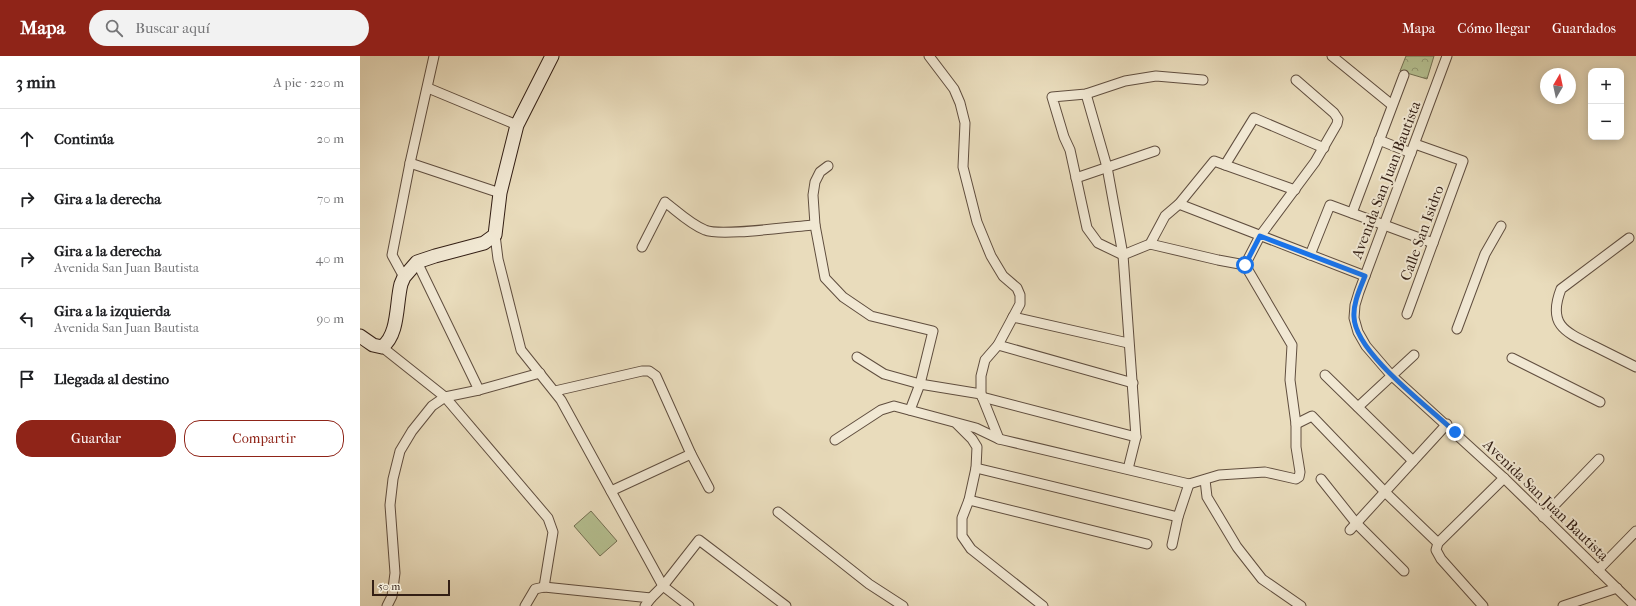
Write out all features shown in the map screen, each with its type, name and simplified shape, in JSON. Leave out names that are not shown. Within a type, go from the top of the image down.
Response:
[{"type":"street","points":[[404,277],[392,255],[410,163],[434,56]]},
{"type":"street","points":[[552,56],[517,125],[500,192],[495,235],[498,259],[521,350],[555,391],[663,586],[689,606]]},
{"type":"street","points":[[929,56],[954,90],[960,103],[965,123],[963,167],[977,222],[991,256],[1003,276],[1017,288],[1020,295],[1020,304],[998,346],[985,360],[981,376],[982,395],[999,439]]},
{"type":"street","points":[[1332,56],[1392,105]]},
{"type":"street","points":[[1343,64],[1349,56]]},
{"type":"street","name":"Avenida San Juan Bautista","points":[[1447,56],[1355,305],[1354,318],[1358,332],[1366,346],[1391,375],[1447,424],[1635,606]]},
{"type":"street","points":[[1352,213],[1404,75]]},
{"type":"street","points":[[836,440],[882,410],[894,406],[956,424],[976,428],[999,439],[1189,484],[1219,475],[1265,472],[1296,479],[1299,477],[1300,472],[1296,447],[1296,424],[1290,380],[1292,345],[1245,265],[1150,244],[1123,255],[1098,243],[1087,228],[1070,150],[1064,137],[1052,96],[1086,94],[1125,81],[1156,76],[1203,80]]},
{"type":"street","points":[[1245,265],[1260,236],[1295,190],[1324,148],[1337,124],[1338,119],[1334,113],[1296,80]]},
{"type":"street","points":[[428,88],[517,125]]},
{"type":"street","points":[[1086,94],[1107,167],[1123,255],[1128,343],[1133,383],[1136,437],[1128,469]]},
{"type":"street","points":[[1226,165],[1254,118],[1324,148]]},
{"type":"street","points":[[1379,140],[1413,148]]},
{"type":"street","name":"Calle San Isidro","points":[[1407,314],[1463,161],[1413,148]]},
{"type":"street","points":[[1076,178],[1155,151]]},
{"type":"street","points":[[1150,244],[1165,216],[1179,204],[1214,161],[1295,190]]},
{"type":"street","points":[[410,163],[500,192]]},
{"type":"street","points":[[828,166],[820,172],[815,182],[813,195],[815,225],[825,278],[843,297],[871,316],[933,331],[920,384],[910,410]]},
{"type":"street","points":[[642,247],[665,202],[695,225],[707,231],[730,232],[815,225]]},
{"type":"street","points":[[1179,204],[1310,256],[1365,276]]},
{"type":"street","points":[[1310,256],[1330,205],[1433,243]]},
{"type":"street","points":[[1457,329],[1485,254],[1501,226]]},
{"type":"street","points":[[382,347],[388,343],[393,334],[399,292],[404,277],[417,262],[484,243],[495,235]]},
{"type":"street","points":[[1629,238],[1561,289],[1557,300],[1556,310],[1558,321],[1567,333],[1636,368]]},
{"type":"street","points":[[417,262],[478,390]]},
{"type":"street","points":[[1013,317],[1128,343]]},
{"type":"street","points":[[360,336],[373,345],[382,347],[445,398],[548,518],[554,532],[544,587]]},
{"type":"street","points":[[998,346],[1133,383]]},
{"type":"street","points":[[1358,407],[1414,355]]},
{"type":"street","points":[[857,357],[884,374],[920,384],[982,395],[1136,437]]},
{"type":"street","points":[[1512,358],[1600,402]]},
{"type":"street","points":[[555,391],[649,371],[656,376],[691,454],[709,488]]},
{"type":"street","points":[[387,606],[392,596],[394,573],[390,505],[393,479],[400,452],[412,431],[432,406],[445,398],[540,373]]},
{"type":"street","points":[[1325,375],[1413,462]]},
{"type":"street","points":[[1296,424],[1312,416],[1385,492],[1438,543]]},
{"type":"street","points":[[956,424],[972,438],[978,447],[976,468],[969,500],[962,518],[962,536],[971,549],[1043,606]]},
{"type":"street","points":[[1350,530],[1447,424]]},
{"type":"street","points":[[610,491],[691,454]]},
{"type":"street","points":[[1544,517],[1598,459]]},
{"type":"street","points":[[976,468],[1178,517]]},
{"type":"street","points":[[1483,606],[1441,559],[1436,550],[1438,543],[1504,478]]},
{"type":"street","points":[[1322,479],[1356,523],[1404,571]]},
{"type":"street","points":[[1205,480],[1207,497],[1237,547],[1262,579],[1301,606]]},
{"type":"street","points":[[1172,545],[1178,517],[1189,484]]},
{"type":"street","points":[[969,500],[1147,544]]},
{"type":"street","points":[[778,512],[869,584],[902,606]]},
{"type":"street","points":[[1598,570],[1636,531]]},
{"type":"street","points":[[645,606],[663,586],[699,540],[786,606]]},
{"type":"street","points":[[525,606],[535,589],[544,587],[651,598]]},
{"type":"street","points":[[1563,606],[1617,588]]},
{"type":"green space","points":[[1406,56],[1434,56],[1427,79],[1400,71]]},
{"type":"green space","points":[[591,511],[617,541],[600,556],[574,526]]},
{"type":"route","points":[[1245,265],[1260,236],[1365,276],[1355,305],[1354,318],[1358,332],[1366,346],[1391,375],[1455,432]]}]
